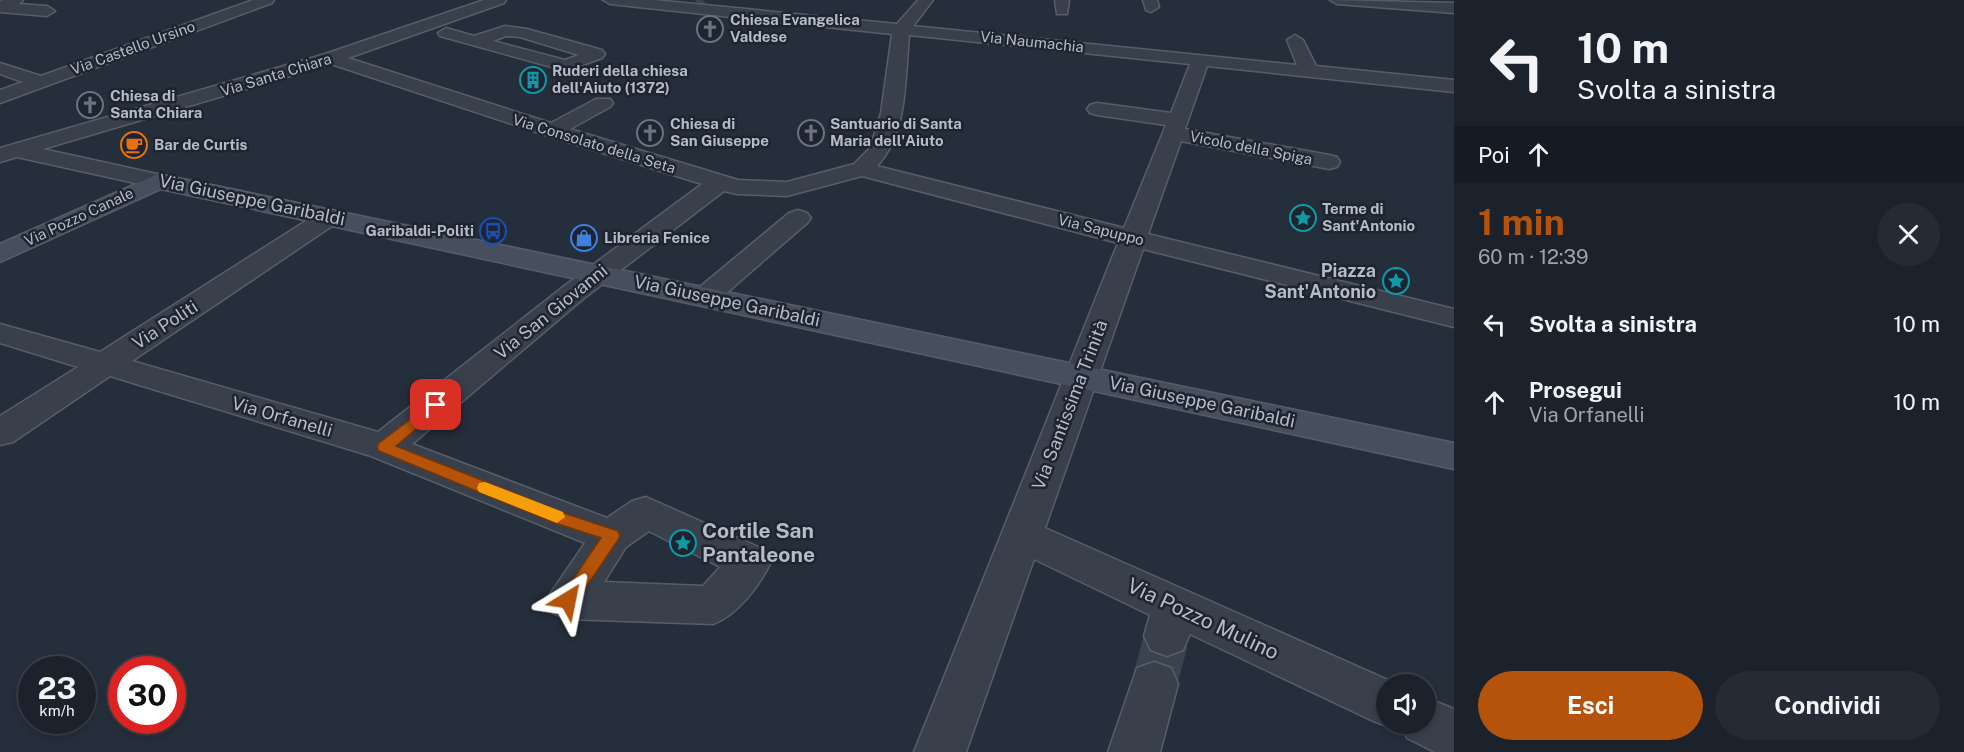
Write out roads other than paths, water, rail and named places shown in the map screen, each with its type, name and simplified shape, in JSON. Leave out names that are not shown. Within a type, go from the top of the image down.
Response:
[{"type":"main road","name":"Via Giuseppe Garibaldi","points":[[158,180],[1454,456]]},
{"type":"main road","name":"Via Pozzo Canale","points":[[0,254],[158,180]]},
{"type":"street","points":[[15,0],[0,7],[47,10]]},
{"type":"street","name":"Via Castello Ursino","points":[[0,97],[267,0]]},
{"type":"street","name":"Via Santa Chiara","points":[[5,151],[331,58],[499,0]]},
{"type":"street","name":"Via Naumachia","points":[[610,0],[695,6],[901,30],[1454,86]]},
{"type":"street","points":[[752,0],[837,8]]},
{"type":"street","points":[[862,168],[880,150],[886,131],[891,112],[901,30],[926,0]]},
{"type":"street","points":[[1337,0],[1454,8]]},
{"type":"street","points":[[446,33],[475,41],[566,66],[596,54],[521,32],[505,31],[475,41]]},
{"type":"street","points":[[1295,40],[1309,70]]},
{"type":"street","name":"Via Consolato della Seta","points":[[331,58],[552,131],[720,182],[754,189],[787,189],[862,168]]},
{"type":"street","name":"Via Santissima Trinità","points":[[940,752],[1201,59]]},
{"type":"street","points":[[0,68],[41,82]]},
{"type":"street","points":[[552,131],[603,103]]},
{"type":"street","name":"Vicolo della Spiga","points":[[1097,109],[1329,162]]},
{"type":"street","name":"Via Giuseppe Garibaldi","points":[[5,151],[158,180]]},
{"type":"street","name":"Via Sapuppo","points":[[862,168],[1340,291],[1454,318]]},
{"type":"street","name":"Via San Giovanni","points":[[384,447],[598,274],[720,182]]},
{"type":"street","name":"Via Politi","points":[[0,433],[329,217]]},
{"type":"street","points":[[705,297],[798,218]]},
{"type":"street","name":"Via Orfanelli","points":[[0,333],[384,447],[558,517],[612,536]]},
{"type":"street","name":"Via Pozzo Mulino","points":[[1021,535],[1171,621],[1376,700]]},
{"type":"street","points":[[1134,752],[1154,684]]},
{"type":"street","points":[[1436,726],[1454,735]]},
{"type":"tunnel","points":[[698,4],[703,0]]},
{"type":"tunnel","points":[[1154,684],[1167,636]]},
{"type":"place","name":"Chiesa Evangelica Valdese","points":[[710,29]]},
{"type":"place","name":"Ruderi della chiesa dell'Aiuto (1372)","points":[[533,80]]},
{"type":"place","name":"Chiesa di Santa Chiara","points":[[90,105]]},
{"type":"place","name":"Chiesa di San Giuseppe","points":[[650,133]]},
{"type":"place","name":"Santuario di Santa Maria dell'Aiuto","points":[[811,133]]},
{"type":"place","name":"Bar de Curtis","points":[[134,145]]},
{"type":"place","name":"Terme di Sant'Antonio","points":[[1303,218]]},
{"type":"place","name":"Garibaldi-Politi","points":[[493,231]]},
{"type":"place","name":"Libreria Fenice","points":[[584,238]]},
{"type":"place","name":"Piazza Sant'Antonio","points":[[1396,281]]},
{"type":"place","name":"Cortile San Pantaleone","points":[[683,543]]}]
